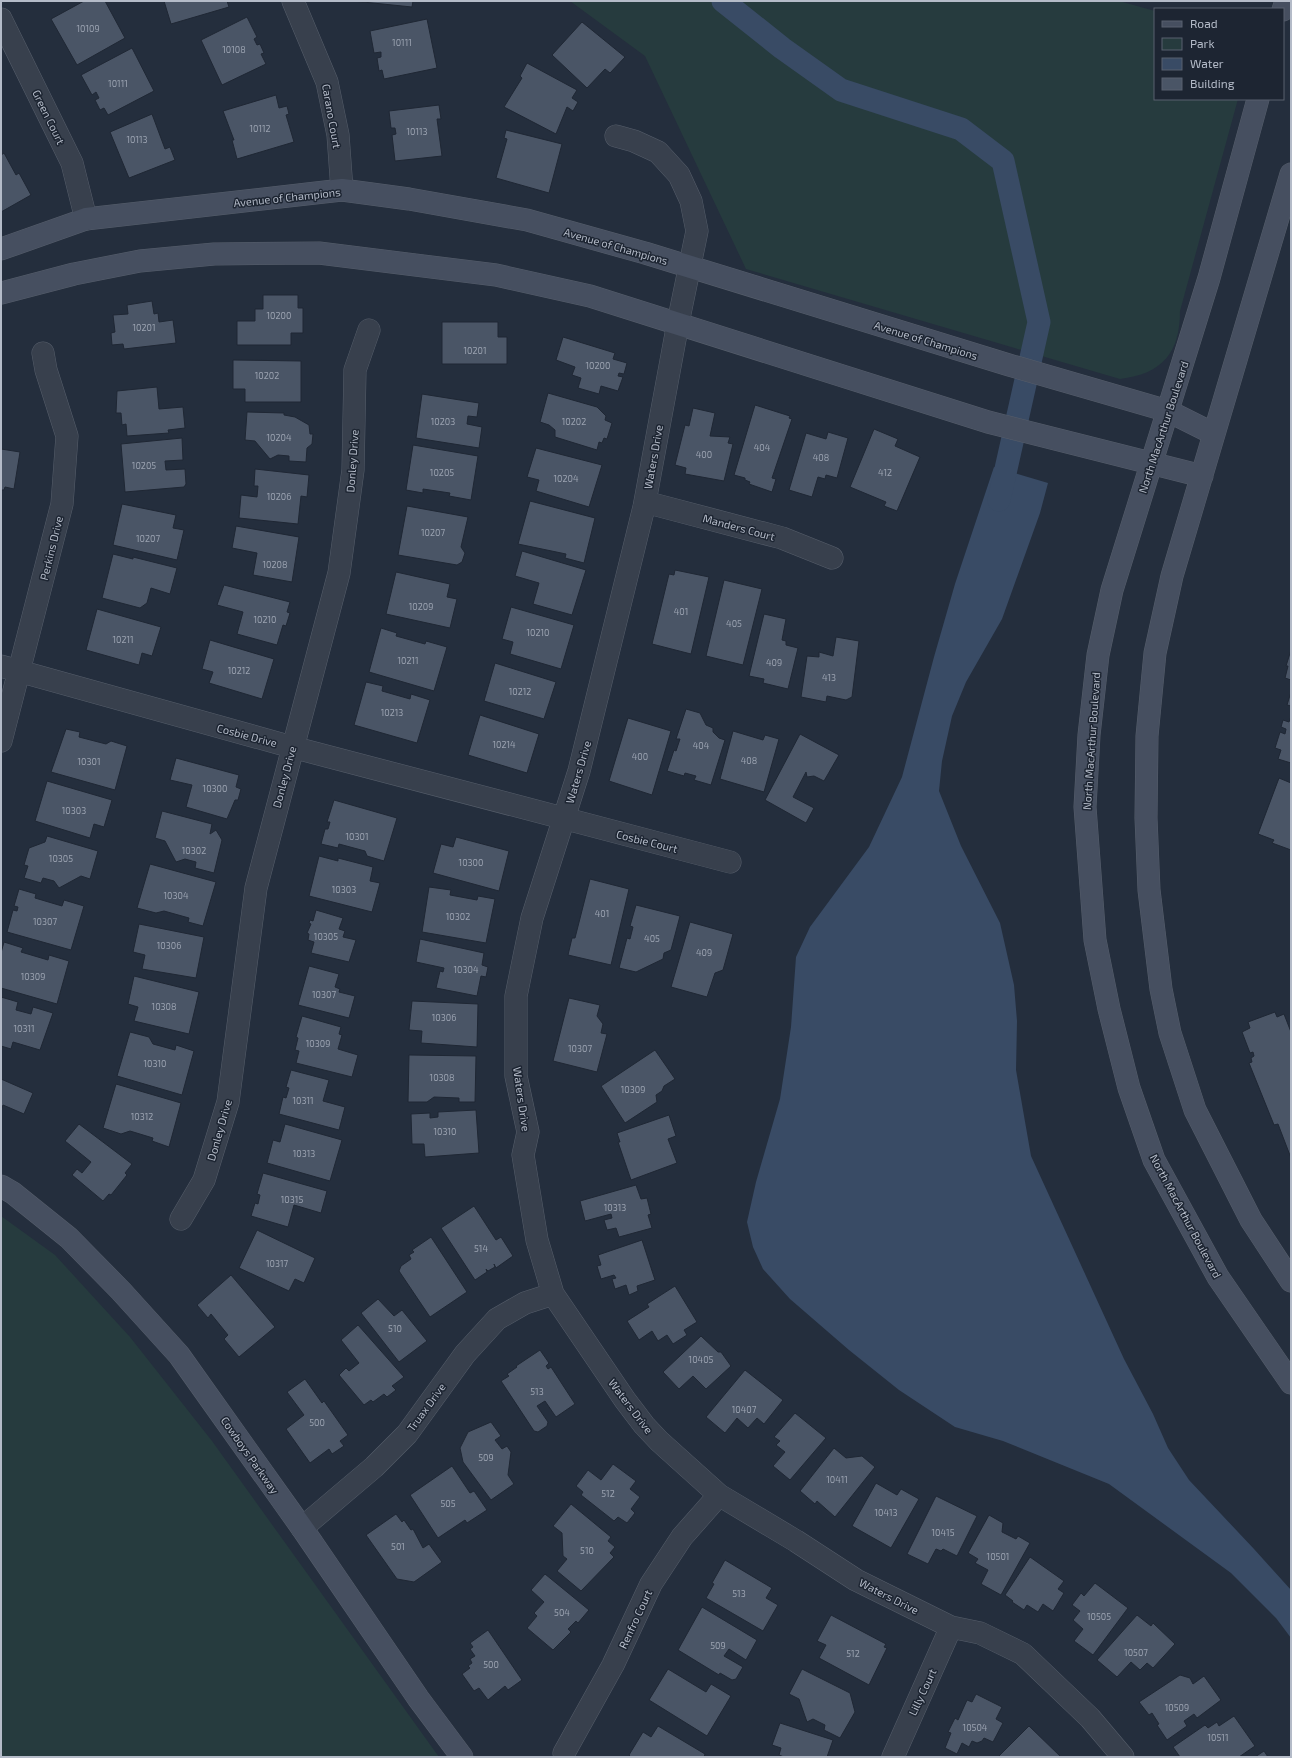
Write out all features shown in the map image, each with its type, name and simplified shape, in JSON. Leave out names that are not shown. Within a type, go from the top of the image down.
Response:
[{"type":"street","name":"Carano Court","points":[[294,1],[327,82],[338,135],[342,190]]},
{"type":"street","name":"Green Court","points":[[1,20],[72,164],[86,219]]},
{"type":"street","name":"North MacArthur Boulevard","points":[[1258,100],[1209,278],[1112,590],[1098,655],[1089,735],[1085,807],[1095,940],[1129,1088],[1154,1160],[1218,1277],[1291,1383]]},
{"type":"street","name":"Waters Drive","points":[[616,136],[634,141],[658,152],[679,176],[691,201],[696,231],[645,502],[596,708],[579,771],[532,918],[516,996],[516,1076],[528,1132],[523,1155],[537,1240],[553,1294],[625,1400],[644,1425],[658,1440],[719,1495],[796,1541],[856,1580],[951,1627],[980,1633],[1023,1654],[1090,1718],[1124,1757]]},
{"type":"street","points":[[1291,174],[1172,576],[1155,653],[1147,736],[1146,818],[1149,890],[1161,990],[1170,1033],[1195,1110],[1251,1220],[1291,1281]]},
{"type":"street","name":"Avenue of Champions","points":[[1,249],[86,219],[342,190],[409,199],[527,220],[689,266],[1009,365],[1168,411],[1214,434]]},
{"type":"street","points":[[1,293],[74,274],[140,261],[214,254],[319,253],[496,275],[590,296],[988,422],[1202,476]]},
{"type":"street","name":"Donley Drive","points":[[181,1219],[204,1180],[228,1102],[256,888],[339,573],[353,470],[355,370],[369,330]]},
{"type":"street","name":"Perkins Drive","points":[[1,741],[10,669],[62,504],[67,436],[46,370],[43,353]]},
{"type":"street","name":"Manders Court","points":[[645,502],[782,538],[832,558]]},
{"type":"street","name":"Cosbie Drive","points":[[10,669],[564,820]]},
{"type":"street","name":"Cosbie Court","points":[[564,820],[730,862]]},
{"type":"street","name":"Cowboys Parkway","points":[[1,1186],[13,1193],[69,1238],[121,1291],[179,1355],[302,1528],[418,1698],[462,1757]]},
{"type":"street","name":"Truax Drive","points":[[302,1528],[374,1467],[407,1434],[465,1354],[497,1319],[525,1303],[553,1294]]},
{"type":"street","name":"Renfro Court","points":[[564,1753],[613,1665],[651,1584],[682,1537],[719,1495]]},
{"type":"street","name":"Lilly Court","points":[[893,1757],[951,1627]]},
{"type":"green space","points":[[570,1],[1119,1],[1154,11],[1154,100],[1238,100],[1180,311],[1177,339],[1172,350],[1166,359],[1147,372],[1120,379],[746,269],[645,56]]},
{"type":"green space","points":[[1,1216],[55,1255],[130,1337],[212,1441],[439,1757],[1,1757]]},
{"type":"water","points":[[994,467],[1048,483],[1040,513],[1002,619],[966,682],[952,716],[942,761],[939,791],[961,846],[1000,923],[1014,985],[1017,1021],[1016,1070],[1031,1156],[1124,1359],[1153,1414],[1168,1448],[1189,1480],[1291,1590],[1291,1638],[1276,1618],[1231,1573],[1109,1484],[1003,1441],[955,1427],[899,1390],[849,1350],[790,1299],[763,1269],[753,1247],[747,1222],[756,1182],[780,1099],[791,1027],[796,957],[810,927],[869,847],[902,777],[955,584]]},
{"type":"building","points":[[84,1],[105,1],[125,38],[77,65],[51,19]]},
{"type":"building","points":[[164,1],[227,1],[229,7],[171,24]]},
{"type":"building","points":[[353,1],[413,1],[412,7]]},
{"type":"building","points":[[247,17],[257,37],[254,39],[257,45],[260,44],[264,53],[261,54],[266,64],[222,85],[201,40]]},
{"type":"building","points":[[427,19],[437,68],[384,79],[382,70],[379,71],[377,58],[381,57],[381,52],[374,53],[370,31]]},
{"type":"building","points":[[582,22],[625,57],[610,73],[605,69],[587,88],[552,55]]},
{"type":"building","points":[[132,48],[154,91],[108,115],[104,108],[100,110],[95,100],[99,98],[96,92],[92,95],[81,75]]},
{"type":"building","points":[[527,63],[577,90],[572,98],[578,102],[573,111],[567,107],[556,134],[504,107],[522,78],[520,76]]},
{"type":"building","points":[[276,95],[279,108],[287,106],[289,114],[286,115],[294,142],[237,159],[232,140],[234,140],[223,111]]},
{"type":"building","points":[[439,105],[441,119],[437,119],[442,156],[395,161],[392,135],[396,134],[395,128],[391,128],[389,111]]},
{"type":"building","points":[[152,114],[165,149],[170,147],[175,160],[129,178],[110,132]]},
{"type":"building","points":[[506,130],[562,144],[549,193],[496,178],[507,139],[504,138]]},
{"type":"building","points":[[4,153],[16,175],[19,173],[31,195],[1,212],[1,155]]},
{"type":"building","points":[[263,295],[298,295],[298,308],[303,308],[303,333],[291,333],[291,345],[237,345],[237,321],[255,321],[255,309],[263,309]]},
{"type":"building","points":[[152,301],[154,314],[158,313],[159,322],[173,320],[176,343],[124,349],[123,344],[112,345],[111,333],[115,332],[113,315],[128,314],[127,305]]},
{"type":"building","points":[[442,322],[498,322],[498,337],[507,337],[507,364],[442,364]]},
{"type":"building","points":[[563,337],[615,353],[613,359],[627,363],[624,374],[619,373],[618,376],[623,377],[618,391],[601,386],[599,394],[578,388],[581,378],[572,375],[575,367],[556,360]]},
{"type":"building","points":[[233,360],[301,361],[301,402],[245,402],[245,389],[233,389]]},
{"type":"building","points":[[157,387],[159,409],[183,407],[185,428],[168,430],[169,433],[127,436],[126,424],[122,425],[121,413],[116,413],[117,391]]},
{"type":"building","points":[[548,393],[597,407],[606,416],[605,420],[612,423],[607,439],[604,438],[602,443],[599,442],[597,450],[555,437],[555,430],[549,425],[540,422]]},
{"type":"building","points":[[422,394],[479,403],[477,417],[468,416],[467,424],[482,427],[479,448],[416,438]]},
{"type":"building","points":[[755,405],[790,416],[789,418],[792,419],[772,478],[776,479],[772,492],[749,484],[750,482],[745,480],[745,478],[734,475]]},
{"type":"building","points":[[693,408],[715,413],[710,436],[730,437],[728,443],[733,444],[724,481],[685,474],[686,468],[675,465],[685,425],[689,426]]},
{"type":"building","points":[[247,412],[284,413],[284,415],[295,417],[309,425],[310,434],[313,434],[312,444],[307,448],[306,462],[289,461],[289,456],[278,455],[270,459],[255,441],[245,440]]},
{"type":"building","points":[[874,429],[898,439],[895,446],[920,457],[897,511],[884,506],[886,502],[850,487]]},
{"type":"building","points":[[828,432],[848,438],[837,478],[826,475],[825,479],[818,477],[812,497],[789,490],[806,433],[826,439]]},
{"type":"building","points":[[182,438],[183,460],[165,461],[166,470],[185,469],[186,484],[184,487],[125,492],[121,444]]},
{"type":"building","points":[[413,445],[478,456],[471,500],[449,496],[450,493],[423,489],[423,493],[406,490]]},
{"type":"building","points":[[536,448],[602,465],[589,507],[536,491],[539,480],[527,477]]},
{"type":"building","points":[[1,449],[20,452],[14,489],[5,487],[4,490],[1,490]]},
{"type":"building","points":[[255,469],[309,475],[307,497],[301,496],[298,524],[239,518],[241,495],[257,497],[258,486],[254,486]]},
{"type":"building","points":[[530,501],[595,518],[584,563],[565,558],[566,554],[518,544]]},
{"type":"building","points":[[122,504],[176,515],[173,528],[184,530],[177,560],[113,545]]},
{"type":"building","points":[[407,506],[468,517],[461,547],[465,553],[462,562],[457,565],[398,555]]},
{"type":"building","points":[[236,526],[299,537],[292,582],[253,575],[257,553],[232,548]]},
{"type":"building","points":[[522,551],[586,570],[572,615],[533,604],[539,583],[515,576]]},
{"type":"building","points":[[113,554],[133,559],[133,557],[177,568],[170,594],[151,588],[147,603],[140,608],[102,598]]},
{"type":"building","points":[[675,570],[709,577],[691,654],[652,644],[669,574],[674,575]]},
{"type":"building","points":[[396,572],[450,584],[447,597],[457,599],[450,628],[386,614]]},
{"type":"building","points":[[724,580],[762,589],[743,665],[706,656]]},
{"type":"building","points":[[224,585],[290,602],[287,612],[290,613],[286,626],[283,625],[277,645],[237,634],[243,612],[217,605]]},
{"type":"building","points":[[511,607],[574,625],[561,669],[510,654],[513,642],[502,639]]},
{"type":"building","points":[[97,609],[161,627],[152,656],[142,653],[139,665],[86,650]]},
{"type":"building","points":[[764,614],[786,619],[782,640],[786,641],[786,645],[798,648],[788,689],[763,683],[764,679],[749,676]]},
{"type":"building","points":[[381,628],[397,633],[396,636],[425,644],[426,641],[447,647],[434,691],[369,672]]},
{"type":"building","points":[[836,637],[859,641],[852,697],[846,700],[827,696],[826,702],[801,697],[807,656],[819,657],[819,652],[833,656]]},
{"type":"building","points":[[210,640],[274,659],[262,699],[209,683],[213,672],[202,669]]},
{"type":"building","points":[[1291,650],[1291,680],[1285,678],[1288,666],[1286,666]]},
{"type":"building","points":[[495,663],[556,682],[544,719],[484,701]]},
{"type":"building","points":[[366,682],[383,686],[382,691],[410,699],[411,694],[430,700],[417,743],[354,725]]},
{"type":"building","points":[[1291,692],[1291,706],[1287,705]]},
{"type":"building","points":[[686,709],[700,713],[706,725],[713,728],[713,732],[719,738],[725,740],[711,785],[694,780],[696,776],[685,773],[684,776],[667,771],[674,750],[676,751],[680,739],[676,739]]},
{"type":"building","points":[[480,715],[539,734],[527,773],[468,755]]},
{"type":"building","points":[[1291,716],[1291,763],[1278,759],[1281,750],[1275,748],[1280,732],[1285,734],[1286,729],[1281,727],[1283,720],[1289,722]]},
{"type":"building","points":[[628,718],[671,731],[652,795],[609,781]]},
{"type":"building","points":[[66,729],[80,732],[79,737],[106,744],[111,741],[127,746],[115,790],[51,772]]},
{"type":"building","points":[[733,731],[763,740],[765,735],[779,739],[764,792],[720,779]]},
{"type":"building","points":[[800,734],[839,755],[824,781],[814,776],[807,777],[806,772],[793,797],[814,808],[806,823],[765,800]]},
{"type":"building","points":[[176,758],[239,775],[236,787],[241,789],[238,800],[235,800],[227,819],[186,807],[192,785],[170,780]]},
{"type":"building","points":[[1279,778],[1291,783],[1291,850],[1272,843],[1274,840],[1258,834]]},
{"type":"building","points":[[47,781],[112,800],[104,827],[94,824],[90,838],[35,821]]},
{"type":"building","points":[[334,800],[397,818],[384,861],[367,856],[365,851],[339,844],[338,848],[321,844],[325,829],[328,829],[330,822],[327,822]]},
{"type":"building","points":[[162,811],[212,824],[210,834],[216,830],[222,840],[214,873],[195,868],[196,862],[185,859],[176,862],[165,841],[155,838]]},
{"type":"building","points":[[47,836],[98,851],[90,879],[81,876],[59,888],[54,881],[43,878],[41,883],[24,878],[28,866],[24,865],[29,848],[45,842]]},
{"type":"building","points":[[456,837],[509,851],[499,891],[433,873],[441,844],[453,847]]},
{"type":"building","points":[[319,856],[338,861],[338,858],[373,867],[370,881],[380,883],[372,912],[309,896]]},
{"type":"building","points":[[150,864],[216,882],[203,926],[188,922],[189,918],[164,911],[156,913],[137,908]]},
{"type":"building","points":[[590,879],[629,889],[611,965],[568,955],[572,938],[575,938]]},
{"type":"building","points":[[429,887],[451,890],[450,895],[477,900],[478,896],[495,899],[486,943],[422,932]]},
{"type":"building","points":[[19,889],[36,894],[35,898],[62,906],[64,900],[84,906],[71,950],[7,932],[13,910],[17,911],[18,907],[14,906]]},
{"type":"building","points":[[636,905],[680,916],[671,950],[664,953],[663,959],[636,972],[619,968],[627,938],[630,939],[633,927],[630,926]]},
{"type":"building","points":[[316,910],[343,918],[339,929],[345,931],[343,937],[356,940],[349,962],[311,953],[314,942],[308,940],[309,934],[307,933],[311,924],[309,923],[310,920],[313,921]]},
{"type":"building","points":[[690,922],[733,934],[723,970],[715,973],[707,997],[671,987]]},
{"type":"building","points":[[139,924],[204,937],[196,978],[142,969],[145,955],[133,952]]},
{"type":"building","points":[[420,939],[484,953],[482,965],[488,967],[486,977],[481,976],[477,996],[436,988],[440,971],[443,972],[444,968],[416,962]]},
{"type":"building","points":[[4,942],[23,948],[21,952],[48,960],[49,955],[69,961],[57,1004],[1,988],[1,953]]},
{"type":"building","points":[[309,966],[339,974],[335,987],[340,989],[339,992],[355,996],[349,1018],[298,1005]]},
{"type":"building","points":[[134,976],[199,992],[189,1034],[134,1021],[138,1007],[128,1004]]},
{"type":"building","points":[[1,997],[18,1002],[16,1010],[31,1014],[33,1007],[53,1013],[40,1050],[13,1042],[11,1049],[1,1046]]},
{"type":"building","points":[[569,998],[600,1005],[597,1016],[603,1024],[601,1033],[607,1034],[597,1072],[553,1061]]},
{"type":"building","points":[[412,1001],[478,1004],[477,1047],[421,1043],[422,1031],[409,1030]]},
{"type":"building","points":[[1275,1012],[1277,1017],[1284,1014],[1291,1032],[1291,1158],[1278,1124],[1274,1125],[1249,1063],[1252,1062],[1251,1058],[1254,1056],[1253,1052],[1250,1053],[1242,1032],[1250,1028],[1248,1022]]},
{"type":"building","points":[[302,1016],[341,1027],[339,1034],[342,1035],[338,1049],[358,1055],[352,1077],[296,1063],[299,1051],[295,1050],[298,1038],[296,1037]]},
{"type":"building","points":[[130,1032],[149,1037],[153,1044],[175,1050],[176,1045],[194,1051],[182,1095],[117,1076]]},
{"type":"building","points":[[655,1050],[675,1079],[664,1086],[662,1091],[656,1095],[657,1102],[625,1123],[601,1086]]},
{"type":"building","points":[[409,1055],[476,1056],[475,1102],[459,1102],[459,1098],[434,1097],[427,1102],[408,1102]]},
{"type":"building","points":[[291,1070],[329,1080],[323,1101],[345,1107],[339,1130],[279,1114],[283,1097],[286,1098],[289,1088],[286,1087]]},
{"type":"building","points":[[1,1079],[33,1093],[24,1114],[3,1105],[1,1110]]},
{"type":"building","points":[[116,1084],[181,1103],[169,1147],[152,1141],[153,1138],[130,1131],[121,1134],[103,1128]]},
{"type":"building","points":[[476,1110],[479,1153],[425,1157],[424,1144],[412,1144],[411,1114],[430,1113],[430,1118],[438,1117],[438,1112]]},
{"type":"building","points":[[669,1115],[676,1136],[668,1139],[677,1163],[631,1180],[618,1142],[620,1142],[617,1133]]},
{"type":"building","points":[[79,1124],[132,1164],[125,1173],[127,1175],[111,1195],[109,1194],[103,1201],[72,1175],[77,1169],[82,1173],[91,1162],[65,1141]]},
{"type":"building","points":[[285,1124],[342,1140],[330,1181],[267,1163],[273,1140],[280,1142]]},
{"type":"building","points":[[263,1173],[327,1191],[321,1213],[294,1205],[288,1227],[251,1216],[255,1203],[258,1204],[260,1195],[257,1194]]},
{"type":"building","points":[[636,1185],[641,1199],[647,1198],[651,1214],[648,1215],[652,1228],[619,1237],[616,1228],[607,1230],[604,1220],[612,1218],[611,1214],[585,1221],[580,1201]]},
{"type":"building","points":[[474,1206],[496,1240],[501,1237],[513,1256],[496,1268],[494,1264],[495,1267],[488,1271],[486,1269],[487,1272],[475,1280],[441,1228]]},
{"type":"building","points":[[257,1230],[315,1258],[304,1283],[295,1279],[289,1291],[239,1268]]},
{"type":"building","points":[[431,1237],[467,1292],[430,1317],[399,1271],[401,1266],[411,1259],[409,1255],[414,1252],[412,1250]]},
{"type":"building","points":[[642,1240],[655,1280],[637,1286],[638,1291],[629,1295],[626,1285],[615,1289],[612,1279],[616,1278],[614,1275],[601,1279],[597,1266],[601,1265],[598,1255]]},
{"type":"building","points":[[231,1275],[275,1327],[239,1357],[224,1339],[228,1335],[211,1314],[208,1318],[197,1305]]},
{"type":"building","points":[[675,1286],[697,1322],[684,1330],[687,1335],[673,1344],[667,1335],[658,1341],[652,1331],[639,1340],[627,1321],[649,1307],[647,1304]]},
{"type":"building","points":[[378,1299],[394,1316],[402,1310],[427,1341],[399,1362],[361,1313]]},
{"type":"building","points":[[358,1325],[404,1377],[392,1386],[396,1390],[387,1397],[384,1394],[373,1402],[371,1400],[364,1405],[339,1375],[346,1368],[349,1371],[359,1363],[341,1340]]},
{"type":"building","points":[[701,1336],[718,1352],[721,1352],[731,1366],[706,1389],[693,1376],[679,1389],[663,1372]]},
{"type":"building","points":[[540,1350],[549,1363],[546,1366],[548,1369],[551,1367],[575,1404],[556,1417],[545,1401],[537,1406],[548,1422],[547,1426],[538,1432],[534,1431],[501,1381],[509,1376],[507,1374],[517,1367],[516,1366]]},
{"type":"building","points":[[745,1370],[783,1400],[764,1424],[757,1418],[748,1428],[737,1418],[725,1433],[706,1417]]},
{"type":"building","points":[[305,1379],[322,1403],[324,1401],[348,1435],[340,1441],[344,1446],[332,1454],[329,1449],[310,1463],[286,1429],[304,1415],[287,1392]]},
{"type":"building","points":[[795,1413],[826,1438],[790,1480],[773,1466],[785,1452],[776,1445],[780,1441],[774,1437]]},
{"type":"building","points":[[491,1422],[501,1436],[495,1440],[502,1449],[507,1446],[511,1452],[508,1475],[514,1484],[491,1500],[463,1462],[460,1448],[468,1432]]},
{"type":"building","points":[[834,1448],[846,1458],[862,1456],[875,1467],[835,1517],[817,1501],[815,1504],[800,1491]]},
{"type":"building","points":[[613,1464],[636,1481],[630,1489],[640,1497],[631,1509],[635,1513],[627,1523],[618,1517],[614,1521],[581,1495],[583,1492],[576,1486],[588,1470],[601,1480]]},
{"type":"building","points":[[452,1466],[470,1493],[474,1491],[487,1510],[467,1523],[465,1520],[438,1538],[410,1495]]},
{"type":"building","points":[[876,1483],[897,1495],[901,1489],[919,1499],[891,1548],[852,1526]]},
{"type":"building","points":[[936,1496],[977,1516],[957,1556],[943,1549],[941,1551],[936,1549],[928,1564],[907,1554]]},
{"type":"building","points":[[571,1504],[611,1537],[608,1541],[615,1547],[610,1553],[614,1557],[581,1591],[557,1571],[567,1559],[563,1556],[562,1533],[553,1526]]},
{"type":"building","points":[[396,1514],[402,1522],[404,1520],[411,1530],[413,1529],[423,1548],[429,1544],[442,1562],[414,1582],[397,1579],[366,1535]]},
{"type":"building","points":[[989,1515],[1003,1523],[1002,1532],[1016,1539],[1018,1536],[1030,1543],[1001,1595],[981,1584],[988,1570],[975,1563],[978,1559],[968,1553]]},
{"type":"building","points":[[1030,1557],[1064,1581],[1058,1589],[1064,1593],[1053,1611],[1043,1604],[1038,1612],[1027,1605],[1024,1610],[1005,1595]]},
{"type":"building","points":[[725,1560],[772,1588],[766,1598],[778,1605],[763,1631],[706,1598],[714,1584],[712,1583]]},
{"type":"building","points":[[545,1574],[589,1610],[578,1623],[576,1621],[568,1629],[571,1632],[553,1650],[527,1628],[537,1616],[534,1613],[544,1602],[531,1590]]},
{"type":"building","points":[[1095,1583],[1128,1608],[1093,1655],[1074,1641],[1083,1629],[1073,1620],[1080,1611],[1072,1605],[1081,1593],[1084,1596]]},
{"type":"building","points":[[702,1607],[757,1640],[746,1660],[729,1649],[724,1656],[743,1667],[736,1679],[732,1680],[720,1673],[719,1675],[678,1650]]},
{"type":"building","points":[[831,1615],[886,1644],[884,1647],[887,1648],[869,1685],[819,1658],[826,1645],[817,1641]]},
{"type":"building","points":[[1137,1615],[1151,1626],[1153,1623],[1175,1644],[1153,1668],[1147,1663],[1140,1670],[1131,1662],[1117,1677],[1097,1660]]},
{"type":"building","points":[[488,1630],[522,1680],[508,1690],[505,1686],[488,1700],[479,1688],[474,1691],[462,1674],[470,1668],[468,1666],[472,1663],[470,1659],[475,1656],[470,1649],[473,1647],[470,1643]]},
{"type":"building","points":[[668,1669],[706,1692],[711,1684],[731,1696],[707,1736],[649,1700]]},
{"type":"building","points":[[802,1669],[850,1693],[855,1712],[840,1738],[824,1730],[825,1725],[813,1719],[807,1722],[799,1699],[789,1694]]},
{"type":"building","points":[[1180,1675],[1190,1678],[1193,1684],[1204,1676],[1221,1700],[1197,1718],[1194,1714],[1184,1721],[1187,1726],[1167,1740],[1157,1725],[1159,1724],[1152,1713],[1149,1715],[1139,1702]]},
{"type":"building","points":[[976,1694],[1002,1707],[996,1719],[1003,1723],[993,1742],[984,1738],[982,1741],[977,1743],[972,1741],[969,1747],[962,1743],[957,1754],[945,1748],[951,1733],[948,1732],[955,1718],[958,1720],[967,1700],[972,1702]]},
{"type":"building","points":[[1234,1716],[1255,1746],[1239,1757],[1180,1757],[1173,1747],[1205,1725],[1208,1728],[1217,1722],[1219,1726]]},
{"type":"building","points":[[780,1723],[833,1740],[827,1757],[784,1757],[779,1755],[781,1748],[772,1745]]},
{"type":"building","points":[[658,1726],[705,1754],[704,1757],[631,1757],[629,1755],[643,1732],[651,1737]]},
{"type":"building","points":[[1029,1726],[1061,1757],[998,1757]]},
{"type":"building","points":[[1264,1751],[1268,1757],[1255,1757]]},
{"type":"waterway","points":[[723,1],[782,48],[841,90],[961,129],[1003,161],[1039,322],[999,500]]}]
